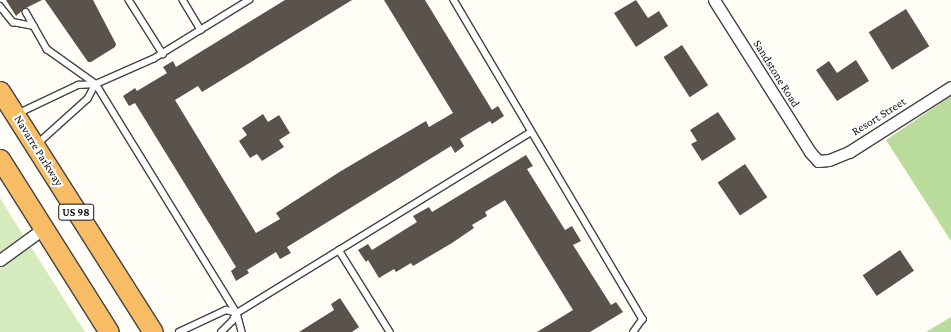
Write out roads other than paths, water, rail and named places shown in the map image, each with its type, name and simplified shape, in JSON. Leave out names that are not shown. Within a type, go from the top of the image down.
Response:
[{"type":"highway","name":"Navarre Parkway","points":[[0,92],[153,332]]},
{"type":"highway","name":"US 98","points":[[0,159],[109,332]]},
{"type":"street","name":"Sandstone Road","points":[[714,0],[810,152],[818,161]]},
{"type":"street","name":"Resort Street","points":[[818,161],[829,160],[848,152],[951,87]]},
{"type":"street","points":[[0,260],[44,228]]},
{"type":"lane","points":[[129,0],[163,54]]},
{"type":"lane","points":[[182,0],[201,30]]},
{"type":"lane","points":[[15,115],[78,85],[96,84],[163,54],[249,0]]},
{"type":"lane","points":[[454,0],[643,319],[634,332]]},
{"type":"lane","points":[[0,6],[13,22],[34,26]]},
{"type":"lane","points":[[26,12],[47,49],[96,84],[237,313],[242,332]]},
{"type":"lane","points":[[35,147],[88,99],[96,84]]},
{"type":"lane","points":[[222,332],[233,321],[237,313],[531,132]]},
{"type":"lane","points":[[339,250],[390,332]]},
{"type":"lane","points":[[179,332],[226,310],[237,313]]}]
